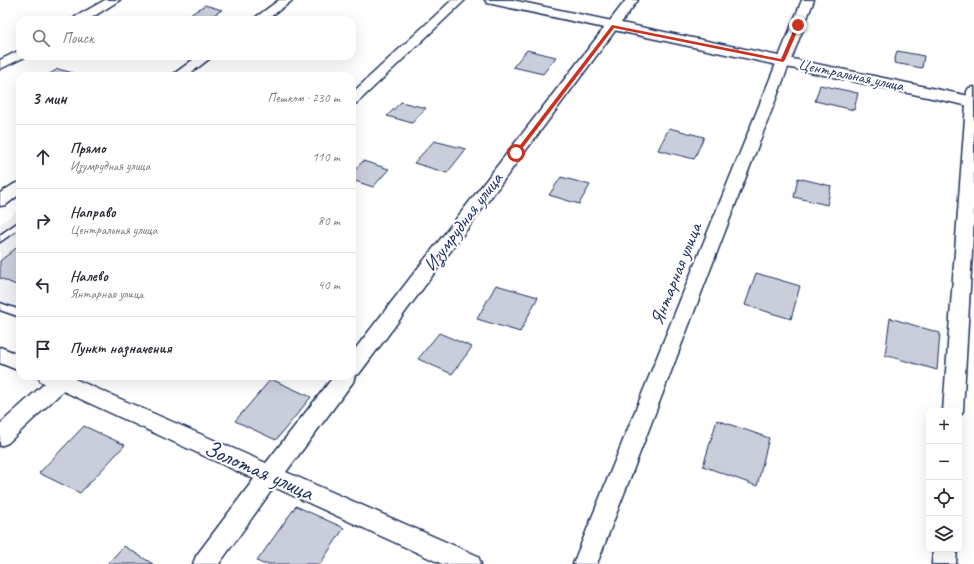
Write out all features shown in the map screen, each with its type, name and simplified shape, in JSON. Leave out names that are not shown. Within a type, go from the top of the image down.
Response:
[{"type":"street","points":[[86,16],[114,0]]},
{"type":"street","points":[[264,16],[287,0]]},
{"type":"street","points":[[356,96],[459,0]]},
{"type":"street","name":"Центральная улица","points":[[492,0],[616,22],[974,96]]},
{"type":"street","points":[[533,0],[616,22]]},
{"type":"street","name":"Изумрудная улица","points":[[356,363],[632,0]]},
{"type":"street","name":"Янтарная улица","points":[[584,564],[808,0]]},
{"type":"street","points":[[0,65],[16,56]]},
{"type":"street","points":[[184,72],[201,60]]},
{"type":"street","points":[[953,408],[974,96]]},
{"type":"street","points":[[0,201],[16,190]]},
{"type":"street","points":[[0,354],[16,362]]},
{"type":"street","points":[[0,437],[56,380]]},
{"type":"street","name":"Золотая улица","points":[[62,380],[469,564]]},
{"type":"street","points":[[205,564],[270,475],[343,380]]},
{"type":"street","points":[[944,552],[944,564]]},
{"type":"lane","points":[[0,239],[16,227]]},
{"type":"lane","points":[[0,306],[16,312]]},
{"type":"shaded area","points":[[16,212],[16,318],[0,311],[0,224]]},
{"type":"building","points":[[205,5],[222,10],[212,16],[190,15]]},
{"type":"building","points":[[527,50],[556,57],[543,74],[513,67]]},
{"type":"building","points":[[897,51],[924,56],[922,68],[894,63]]},
{"type":"building","points":[[58,69],[69,72],[53,72]]},
{"type":"building","points":[[820,85],[858,93],[854,110],[815,101]]},
{"type":"building","points":[[401,102],[426,108],[412,123],[387,116]]},
{"type":"building","points":[[669,128],[704,137],[694,159],[658,150]]},
{"type":"building","points":[[434,141],[466,149],[447,173],[414,163]]},
{"type":"building","points":[[363,161],[389,169],[373,187],[356,181],[356,169]]},
{"type":"building","points":[[561,177],[590,185],[579,204],[549,195]]},
{"type":"building","points":[[798,178],[831,186],[827,205],[794,197]]},
{"type":"building","points":[[16,248],[16,285],[0,278],[0,261]]},
{"type":"building","points":[[756,273],[800,286],[791,319],[745,305]]},
{"type":"building","points":[[496,285],[538,297],[520,332],[477,319]]},
{"type":"building","points":[[890,318],[940,333],[937,370],[885,355]]},
{"type":"building","points":[[439,333],[472,347],[452,374],[418,359]]},
{"type":"building","points":[[270,380],[311,397],[276,440],[235,421]]},
{"type":"building","points":[[717,420],[769,438],[757,486],[703,466]]},
{"type":"building","points":[[84,426],[125,445],[80,493],[39,473]]},
{"type":"building","points":[[296,506],[344,528],[320,564],[263,564],[257,561]]},
{"type":"building","points":[[124,546],[153,564],[107,564]]},
{"type":"route","points":[[516,153],[613,26],[783,60],[798,25]]}]
